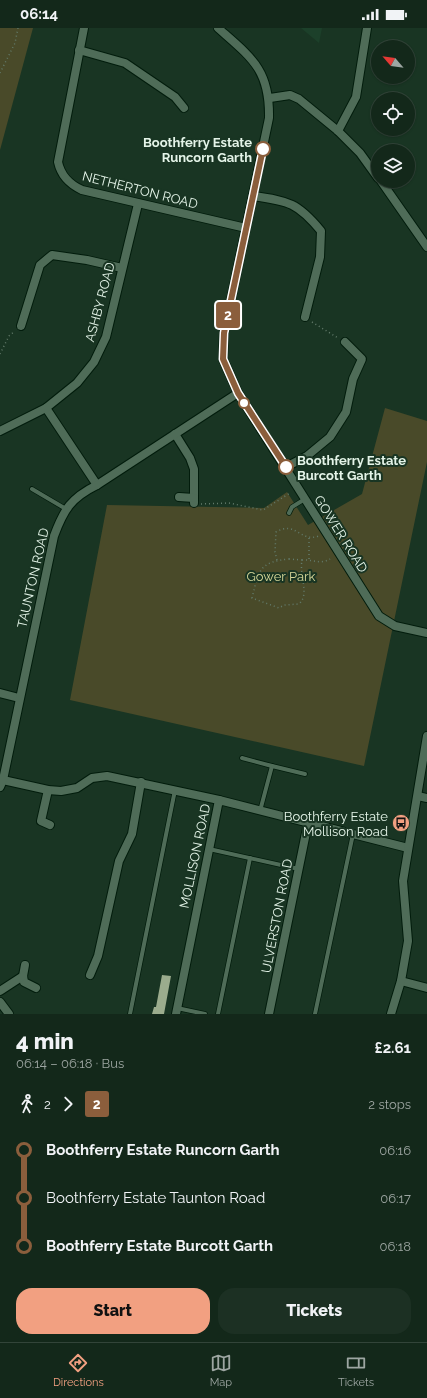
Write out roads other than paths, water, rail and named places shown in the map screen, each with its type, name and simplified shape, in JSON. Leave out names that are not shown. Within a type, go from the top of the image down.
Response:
[{"type":"street","name":"NETHERTON ROAD","points":[[84,28],[60,143],[58,162],[60,170],[72,185],[82,190],[138,204],[246,228]]},
{"type":"street","name":"GOWER ROAD","points":[[218,28],[258,66],[266,82],[270,98],[270,118],[224,333],[223,359],[238,393],[379,616],[394,626],[427,633]]},
{"type":"street","points":[[338,131],[356,97],[367,28]]},
{"type":"street","points":[[80,50],[125,63],[175,97],[184,108]]},
{"type":"street","points":[[270,98],[290,96],[299,99],[338,131],[360,153],[371,168]]},
{"type":"street","points":[[386,188],[427,246]]},
{"type":"street","points":[[253,196],[283,200],[305,212],[321,231],[320,257],[304,316]]},
{"type":"street","name":"ASHBY ROAD","points":[[0,431],[46,408],[77,383],[94,362],[106,337],[138,204]]},
{"type":"street","points":[[21,326],[40,265],[52,255],[87,260],[122,268]]},
{"type":"street","points":[[286,467],[307,456],[330,437],[346,412],[353,380],[362,359],[345,342]]},
{"type":"street","name":"TAUNTON ROAD","points":[[1,784],[54,536],[62,515],[79,494],[96,485],[238,393]]},
{"type":"street","points":[[46,408],[96,485]]},
{"type":"street","points":[[175,434],[190,458],[194,469],[194,500],[179,497]]},
{"type":"street","points":[[0,693],[19,698]]},
{"type":"street","points":[[391,1014],[401,981],[408,941],[403,880],[427,736]]},
{"type":"street","points":[[1,784],[61,791],[77,788],[92,778],[107,776],[141,782],[219,800]]},
{"type":"street","points":[[90,975],[98,956],[119,861],[132,834],[141,782]]},
{"type":"street","points":[[48,790],[41,821],[50,825]]},
{"type":"street","points":[[418,796],[427,798]]},
{"type":"street","name":"MOLLISON ROAD","points":[[176,1011],[219,800],[408,848]]},
{"type":"street","name":"ULVERSTON ROAD","points":[[269,1014],[308,823]]},
{"type":"street","points":[[25,965],[22,976],[24,982],[36,988]]},
{"type":"street","points":[[0,991],[22,976]]},
{"type":"street","points":[[401,981],[427,988]]},
{"type":"street","points":[[0,1002],[9,1014]]},
{"type":"lane","points":[[32,489],[66,509]]},
{"type":"lane","points":[[289,513],[292,507],[305,499]]},
{"type":"lane","points":[[242,758],[305,774]]},
{"type":"lane","points":[[260,811],[272,766]]},
{"type":"lane","points":[[130,1014],[175,790]]},
{"type":"lane","points":[[316,1014],[353,834]]},
{"type":"lane","points":[[209,849],[299,869]]},
{"type":"lane","points":[[218,1014],[250,858]]},
{"type":"lane","points":[[176,1011],[205,1014]]},
{"type":"place","name":"Boothferry Estate Runcorn Garth","points":[[263,149]]},
{"type":"place","name":"Boothferry Estate Burcott Garth","points":[[286,467]]},
{"type":"place","name":"Boothferry Estate Mollison Road","points":[[401,823]]},
{"type":"park label","name":"Gower Park","points":[[281,576]]}]
